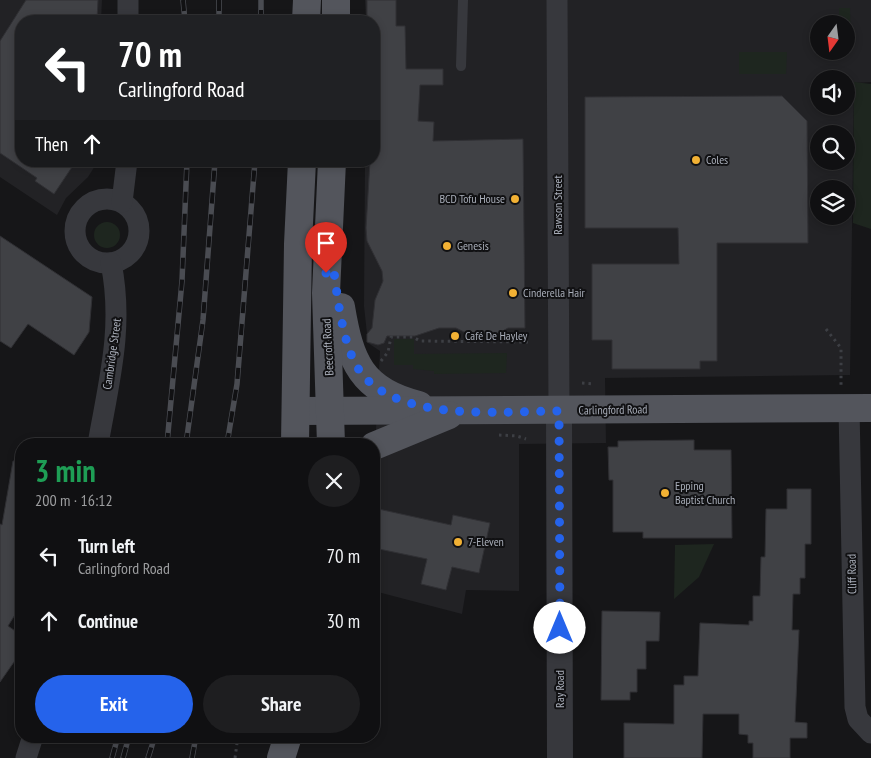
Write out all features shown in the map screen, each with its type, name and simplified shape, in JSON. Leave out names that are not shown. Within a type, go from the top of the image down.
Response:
[{"type":"main road","points":[[306,15],[307,0]]},
{"type":"main road","points":[[336,0],[336,15]]},
{"type":"main road","points":[[295,438],[298,244],[302,167]]},
{"type":"main road","name":"Beecroft Road","points":[[331,438],[326,293],[332,167]]},
{"type":"main road","points":[[329,234],[346,337],[360,372],[379,389],[403,400],[422,406],[460,411]]},
{"type":"main road","name":"Carlingford Road","points":[[296,411],[853,408]]},
{"type":"main road","points":[[380,444],[460,411]]},
{"type":"main road","points":[[262,758],[266,743]]},
{"type":"main road","points":[[281,758],[286,743]]},
{"type":"street","points":[[128,0],[128,15]]},
{"type":"street","name":"Rawson Street","points":[[557,0],[559,411]]},
{"type":"street","points":[[122,202],[126,167]]},
{"type":"street","points":[[102,199],[122,202],[136,217],[139,236],[129,254],[111,263],[91,260],[83,253],[74,235],[75,225],[84,208],[92,202],[102,199]]},
{"type":"street","name":"Cambridge Street","points":[[99,438],[118,327],[116,292],[111,263]]},
{"type":"street","name":"Cliff Road","points":[[853,408],[855,707],[858,719],[871,733]]},
{"type":"street","name":"Ray Road","points":[[559,411],[560,758]]},
{"type":"street","points":[[26,758],[31,743]]},
{"type":"lane","points":[[461,66],[463,0]]},
{"type":"path","points":[[826,329],[841,348],[853,408]]},
{"type":"path","points":[[381,361],[388,352],[391,337],[414,337],[420,341],[528,342]]},
{"type":"path","points":[[582,383],[593,384]]},
{"type":"path","points":[[235,758],[237,743]]},
{"type":"shaded area","points":[[0,0],[102,0],[101,15],[15,15],[15,167],[94,167],[88,177],[66,198],[57,215],[0,177]]},
{"type":"shaded area","points":[[365,0],[871,0],[871,82],[855,83],[855,70],[810,70],[810,115],[854,115],[853,125],[810,125],[810,170],[853,170],[853,180],[810,180],[810,225],[852,225],[850,375],[605,378],[606,443],[519,444],[519,591],[466,590],[462,614],[380,593],[380,438],[376,438],[380,351],[368,343],[364,306],[365,167],[380,167],[380,15],[366,15]]},
{"type":"shaded area","points":[[839,8],[850,8],[850,15],[839,15]]},
{"type":"shaded area","points":[[739,52],[787,52],[786,74],[739,74]]},
{"type":"shaded area","points":[[855,82],[871,84],[871,229],[855,224]]},
{"type":"shaded area","points":[[107,222],[116,226],[120,235],[116,244],[107,248],[98,244],[94,235],[98,226]]},
{"type":"shaded area","points":[[394,339],[414,339],[414,354],[507,353],[506,373],[434,374],[434,371],[413,369],[413,365],[394,365]]},
{"type":"shaded area","points":[[714,544],[699,577],[674,599],[675,545]]},
{"type":"building","points":[[26,0],[98,0],[97,15],[16,15]]},
{"type":"building","name":"Genesis","points":[[367,0],[396,0],[396,26],[405,26],[406,69],[443,69],[443,85],[420,85],[418,121],[434,122],[433,141],[523,139],[525,328],[508,328],[499,333],[466,333],[456,328],[439,328],[415,336],[387,336],[384,343],[378,345],[367,342],[367,334],[372,328],[375,300],[383,281],[382,271],[367,241],[366,228],[370,167],[380,167],[380,15],[367,15]]},
{"type":"building","points":[[15,17],[15,163],[0,153],[0,41]]},
{"type":"building","name":"Coles","points":[[782,96],[807,121],[808,243],[717,243],[717,361],[700,361],[700,369],[612,369],[612,340],[592,340],[592,264],[679,264],[678,228],[585,228],[585,97]]},
{"type":"building","points":[[21,167],[72,167],[54,194],[35,181],[37,178]]},
{"type":"building","points":[[0,236],[92,297],[89,332],[74,355],[28,324],[11,348],[0,341]]},
{"type":"building","points":[[694,440],[694,450],[731,450],[732,538],[643,538],[643,532],[613,532],[613,480],[609,480],[608,447],[618,447],[618,441]]},
{"type":"building","points":[[13,461],[15,461],[15,615],[8,626],[15,631],[15,661],[0,682],[0,524],[2,525]]},
{"type":"building","points":[[787,489],[811,489],[811,544],[805,544],[805,578],[800,578],[800,594],[793,594],[792,630],[799,630],[795,722],[807,723],[807,738],[790,738],[790,758],[753,758],[753,743],[748,743],[748,735],[739,734],[739,714],[703,714],[702,758],[624,758],[624,723],[674,724],[674,685],[684,685],[684,676],[698,676],[700,623],[749,625],[749,621],[753,621],[753,596],[760,596],[761,557],[765,557],[766,509],[787,509]]},
{"type":"building","name":"7-Eleven","points":[[380,509],[451,525],[453,515],[490,523],[479,573],[452,567],[446,590],[421,584],[427,559],[380,549]]},
{"type":"building","points":[[602,611],[660,612],[659,641],[646,641],[646,669],[637,669],[637,692],[630,692],[630,700],[601,700]]},
{"type":"railway","points":[[183,0],[184,15]]},
{"type":"railway","points":[[219,0],[219,15]]},
{"type":"railway","points":[[261,0],[261,15]]},
{"type":"railway","points":[[168,438],[182,281],[187,167]]},
{"type":"railway","points":[[187,438],[203,320],[215,167]]},
{"type":"railway","points":[[228,438],[237,384],[255,167]]},
{"type":"railway","points":[[112,758],[116,743]]},
{"type":"railway","points":[[123,758],[127,743]]},
{"type":"railway","points":[[148,758],[153,743]]},
{"type":"railway","points":[[192,758],[195,743]]},
{"type":"place","name":"Coles","points":[[696,160]]},
{"type":"place","name":"BCD Tofu House","points":[[515,199]]},
{"type":"place","name":"Genesis","points":[[447,246]]},
{"type":"place","name":"Cinderella Hair","points":[[513,293]]},
{"type":"place","name":"Café De Hayley","points":[[455,336]]},
{"type":"place","name":"Epping Baptist Church","points":[[665,493]]},
{"type":"place","name":"7-Eleven","points":[[458,542]]},
{"type":"route","points":[[326,273],[329,234],[347,343],[360,372],[379,389],[412,404],[460,411],[559,411],[560,628]]}]
